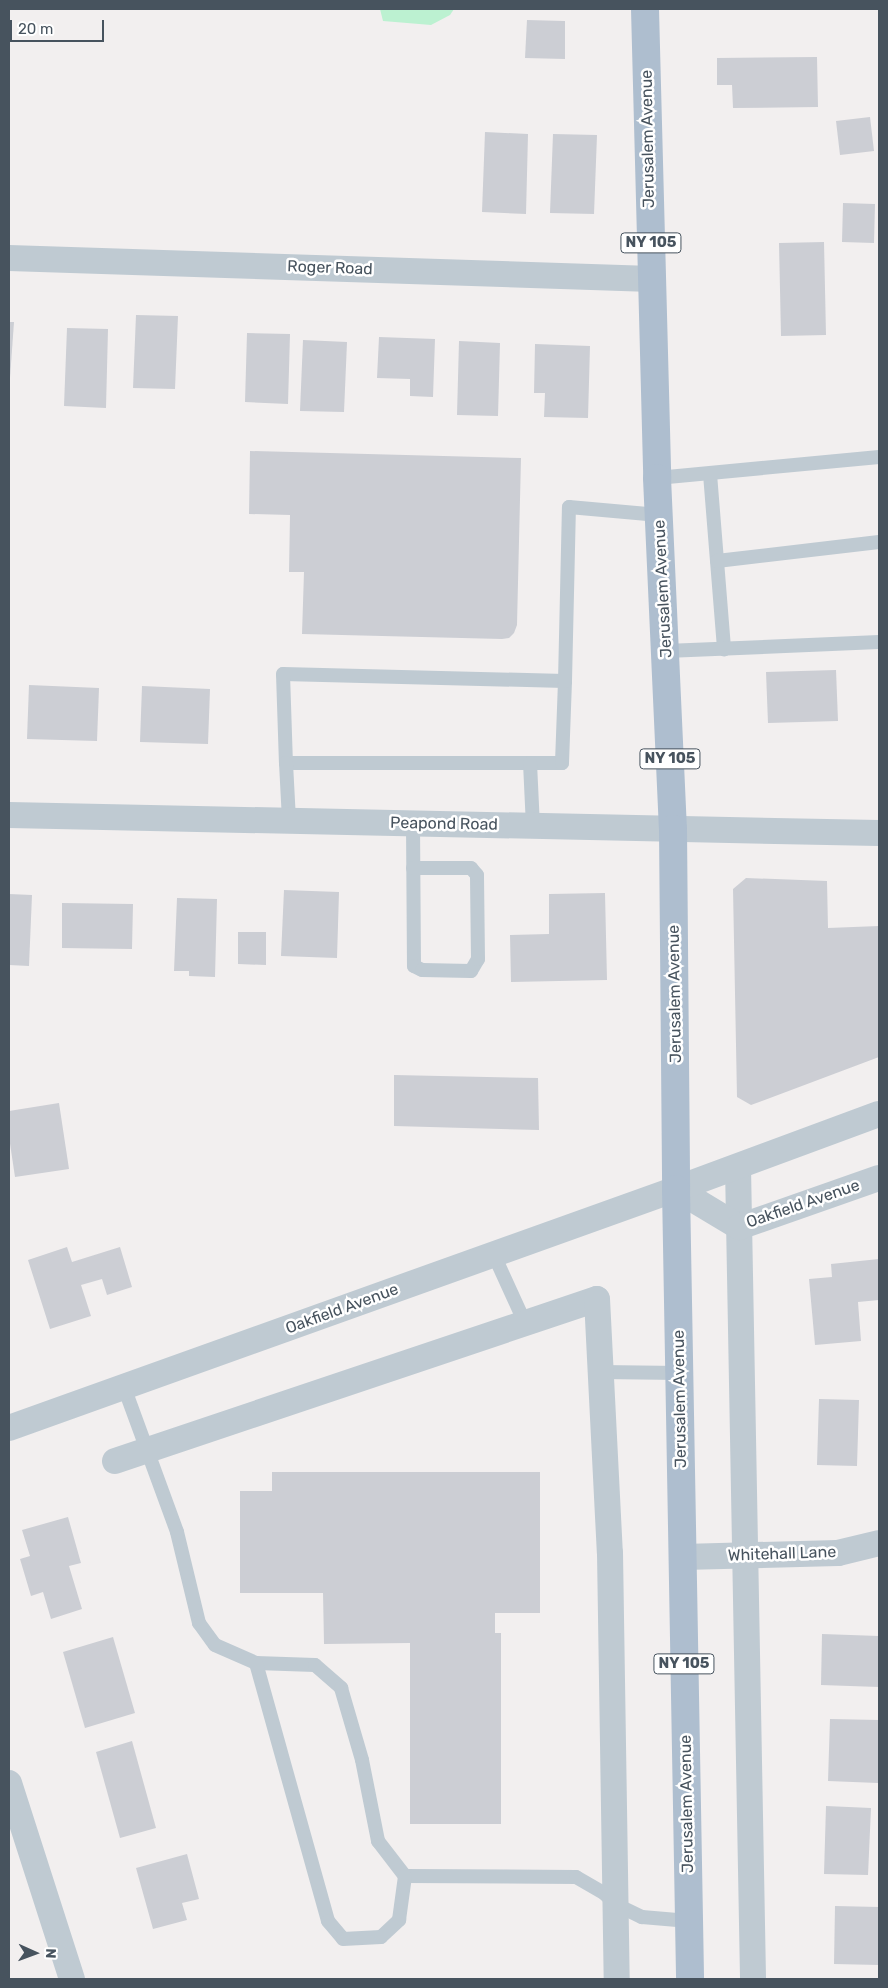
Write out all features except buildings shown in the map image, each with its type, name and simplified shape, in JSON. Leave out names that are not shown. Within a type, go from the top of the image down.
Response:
[{"type":"main road","name":"Jerusalem Avenue","points":[[645,9],[657,478],[673,829],[676,1189],[690,1979]]},
{"type":"street","name":"Roger Road","points":[[9,258],[652,279]]},
{"type":"street","name":"Peapond Road","points":[[9,815],[879,833]]},
{"type":"street","name":"Oakfield Avenue","points":[[9,1428],[738,1167],[879,1114]]},
{"type":"street","points":[[738,1167],[753,1979]]},
{"type":"street","name":"Oakfield Avenue","points":[[676,1189],[739,1227],[879,1178]]},
{"type":"street","points":[[115,1461],[597,1299],[610,1553],[617,1979]]},
{"type":"street","name":"Whitehall Lane","points":[[683,1557],[838,1553],[879,1543]]},
{"type":"street","points":[[9,1783],[72,1979]]},
{"type":"lane","points":[[657,478],[879,457]]},
{"type":"lane","points":[[710,474],[724,649]]},
{"type":"lane","points":[[286,763],[562,763],[569,507],[659,515]]},
{"type":"lane","points":[[717,561],[879,542]]},
{"type":"lane","points":[[666,651],[879,642]]},
{"type":"lane","points":[[289,821],[283,674],[565,681]]},
{"type":"lane","points":[[530,763],[533,826]]},
{"type":"lane","points":[[413,824],[413,868],[414,966],[422,970],[472,971],[478,959],[477,875],[471,868],[413,868]]},
{"type":"lane","points":[[494,1255],[525,1323]]},
{"type":"lane","points":[[601,1372],[679,1373]]},
{"type":"lane","points":[[124,1387],[177,1532],[199,1623],[215,1645],[256,1663],[315,1665],[341,1688],[362,1760],[378,1841],[405,1876],[399,1920],[381,1937],[343,1939],[328,1920],[256,1663]]},
{"type":"lane","points":[[405,1876],[576,1877],[604,1893],[615,1904],[642,1917],[689,1921]]},
{"type":"green space","points":[[380,9],[454,9],[450,15],[431,25],[383,21]]}]
